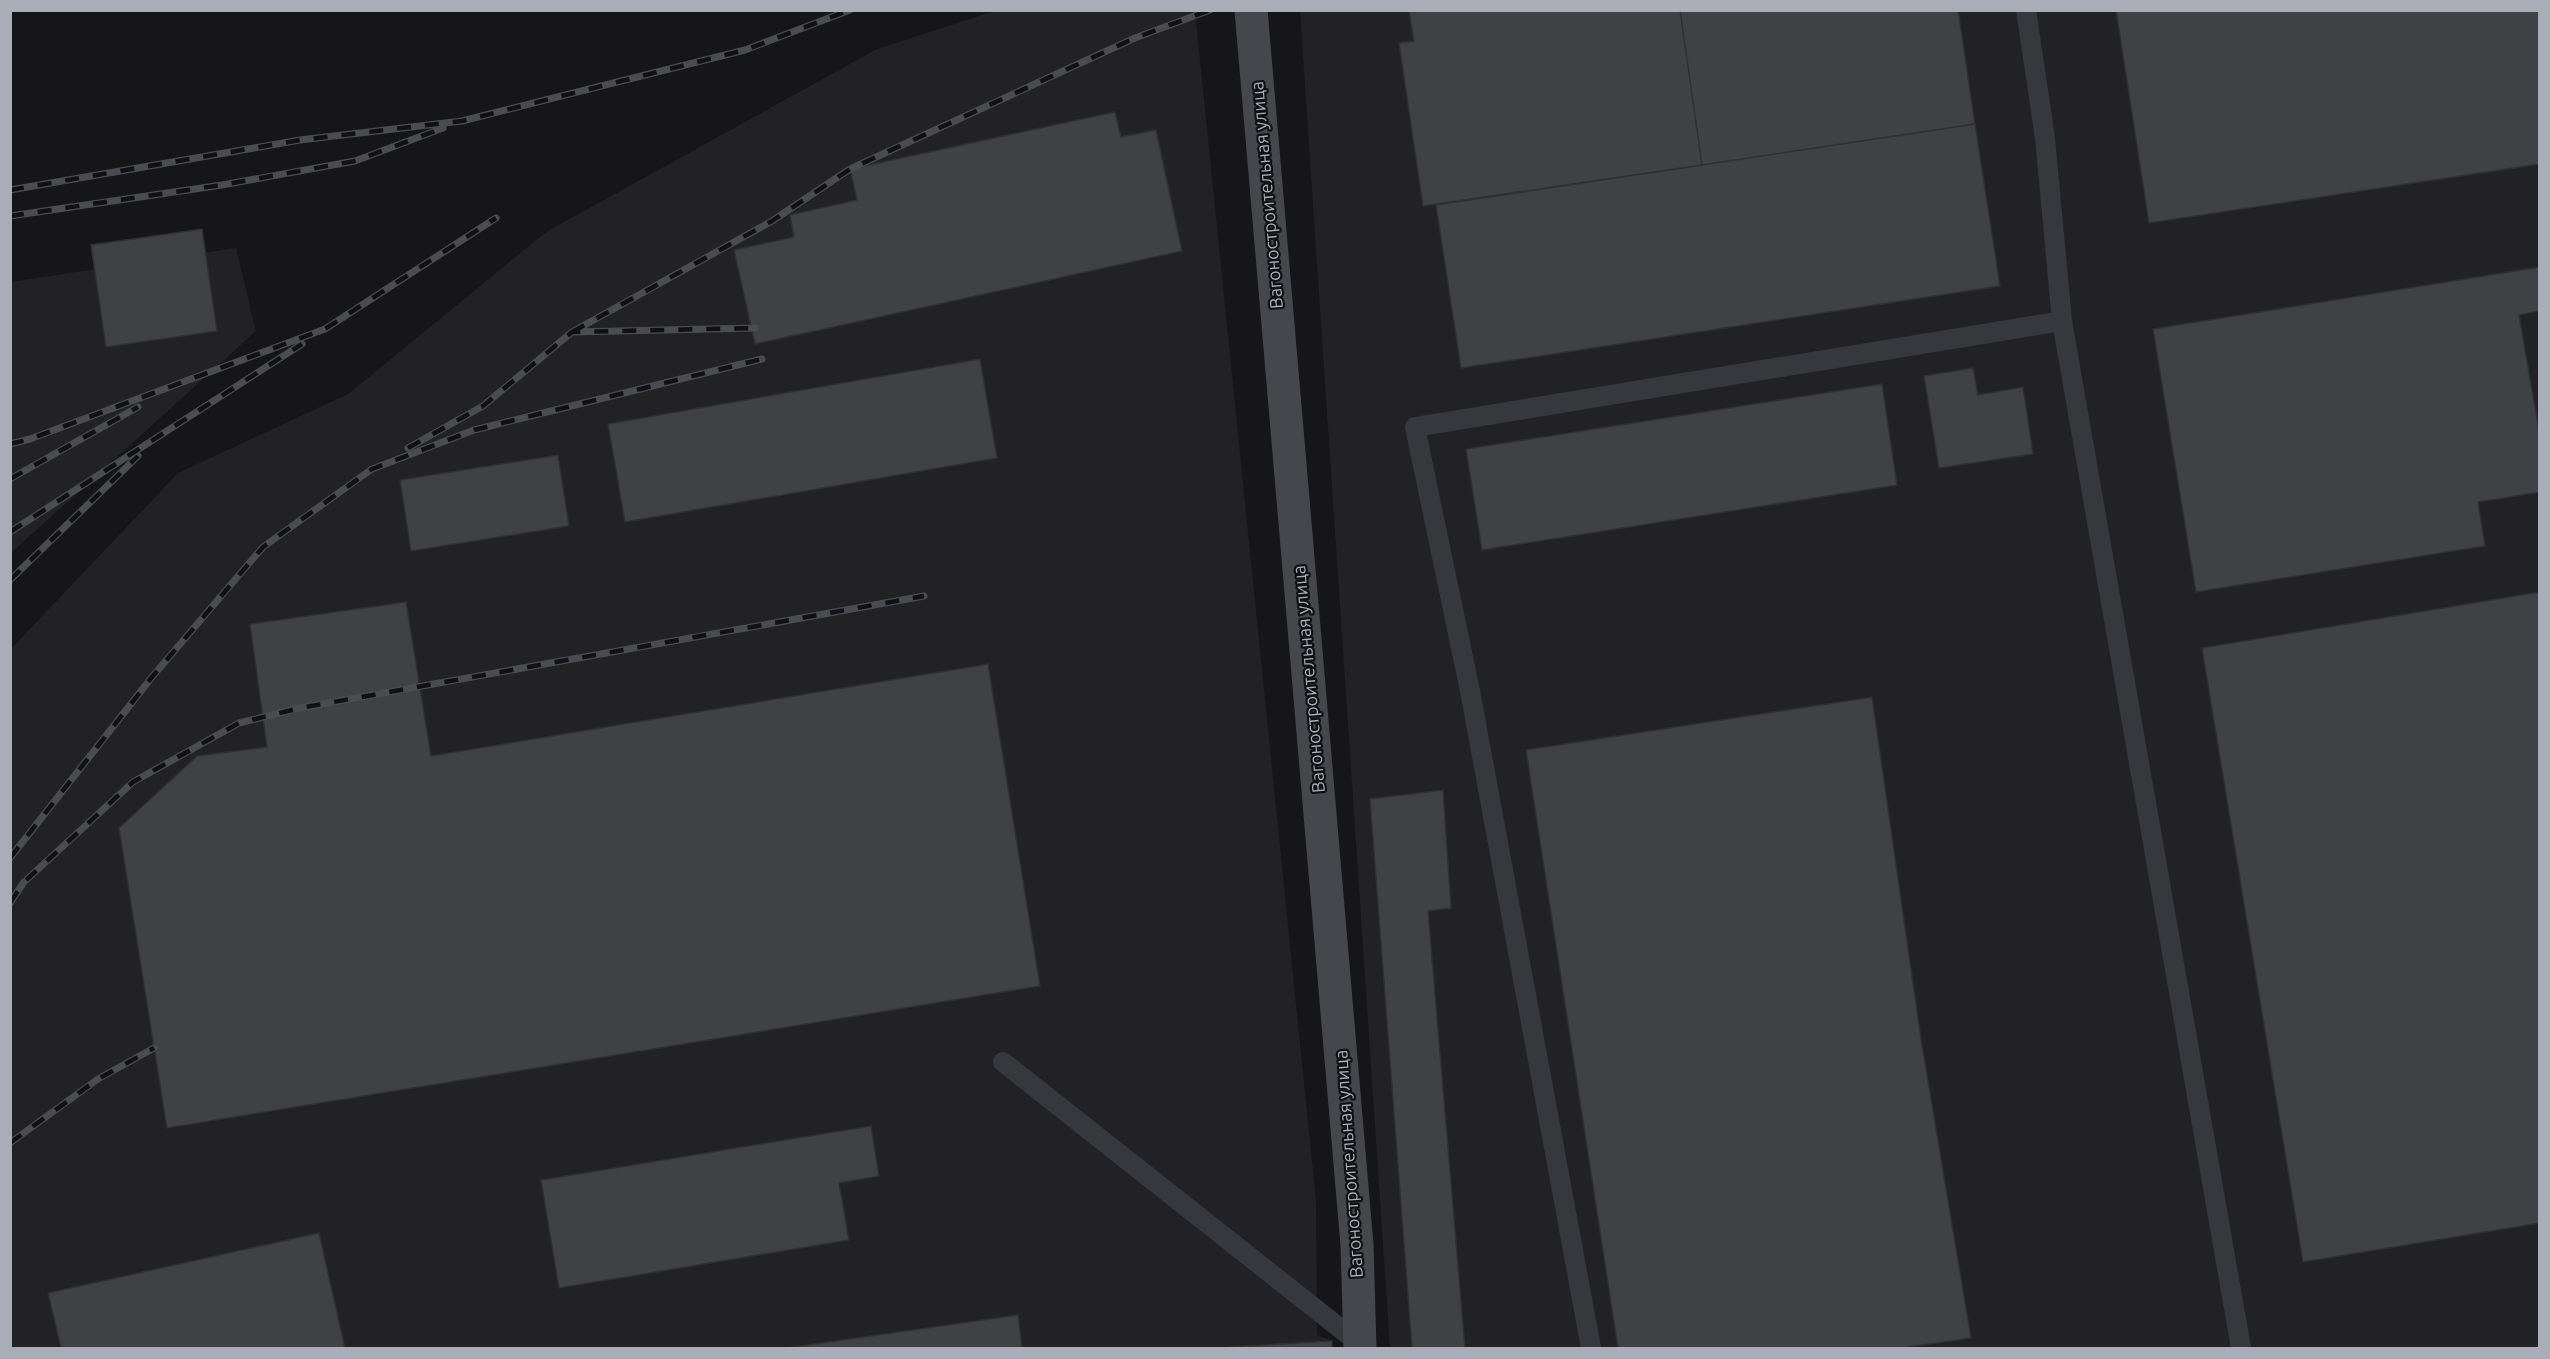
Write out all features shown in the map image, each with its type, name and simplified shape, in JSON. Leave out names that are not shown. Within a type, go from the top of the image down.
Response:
[{"type":"main road","name":"Вагоностроительная улица","points":[[1251,10],[1357,1245],[1360,1346]]},
{"type":"lane","points":[[2026,10],[2045,138],[2062,321],[2241,1348]]},
{"type":"lane","points":[[1591,1348],[1470,691],[1415,428],[2062,321]]},
{"type":"lane","points":[[1003,1062],[1360,1346]]},
{"type":"shaded area","points":[[995,11],[1195,11],[1316,1201],[1317,1335],[1332,1341],[1332,1348],[11,1348],[10,650],[178,473],[348,394],[546,232],[877,49]]},
{"type":"shaded area","points":[[1300,11],[2539,11],[2539,1348],[1390,1348]]},
{"type":"shaded area","points":[[236,248],[256,331],[11,553],[10,282]]},
{"type":"building","points":[[1409,10],[1680,10],[1702,165],[1423,206],[1399,43],[1414,41]]},
{"type":"building","points":[[1680,10],[1958,10],[1975,124],[1702,165]]},
{"type":"building","points":[[2116,10],[2540,10],[2540,164],[2149,223]]},
{"type":"building","points":[[1115,112],[1121,137],[1156,130],[1182,251],[755,344],[734,250],[794,237],[790,215],[857,200],[850,169]]},
{"type":"building","points":[[1975,124],[2000,286],[1461,368],[1436,205]]},
{"type":"building","points":[[202,229],[217,331],[106,347],[91,245]]},
{"type":"building","points":[[2540,267],[2540,311],[2519,315],[2540,436],[2540,492],[2478,502],[2485,546],[2196,592],[2153,329]]},
{"type":"building","points":[[980,359],[997,458],[625,522],[608,424]]},
{"type":"building","points":[[1973,368],[1978,395],[2023,387],[2033,454],[1939,468],[1924,376]]},
{"type":"building","points":[[1882,384],[1897,485],[1482,550],[1466,449]]},
{"type":"building","points":[[558,455],[569,526],[411,551],[400,480]]},
{"type":"building","points":[[2540,592],[2540,1223],[2303,1262],[2202,648]]},
{"type":"building","points":[[406,602],[431,756],[988,664],[1040,986],[167,1128],[119,828],[197,756],[267,747],[250,624]]},
{"type":"building","points":[[1872,697],[1921,1039],[1971,1338],[1902,1348],[1618,1348],[1526,750]]},
{"type":"building","points":[[1443,790],[1451,908],[1428,911],[1465,1348],[1412,1348],[1370,799]]},
{"type":"building","points":[[871,1126],[879,1176],[839,1183],[849,1240],[559,1288],[541,1180]]},
{"type":"building","points":[[319,1233],[345,1348],[61,1348],[48,1293]]},
{"type":"building","points":[[1018,1315],[1022,1348],[786,1348]]},
{"type":"building","points":[[1332,1341],[1332,1348],[1228,1348],[1228,1347]]},
{"type":"railway","points":[[10,190],[300,140],[462,121],[745,50],[850,10]]},
{"type":"railway","points":[[572,332],[772,221],[850,169],[1135,38],[1210,10]]},
{"type":"railway","points":[[10,216],[222,185],[355,161],[443,128]]},
{"type":"railway","points":[[10,444],[30,439],[325,329],[496,218]]},
{"type":"railway","points":[[408,448],[483,406],[572,332],[755,328]]},
{"type":"railway","points":[[10,532],[302,344]]},
{"type":"railway","points":[[10,858],[152,677],[263,547],[372,469],[474,430],[762,359]]},
{"type":"railway","points":[[10,479],[138,407]]},
{"type":"railway","points":[[10,580],[138,456]]},
{"type":"railway","points":[[10,903],[24,882],[133,782],[239,723],[300,708],[924,596]]},
{"type":"railway","points":[[10,1143],[98,1079],[154,1048]]}]
